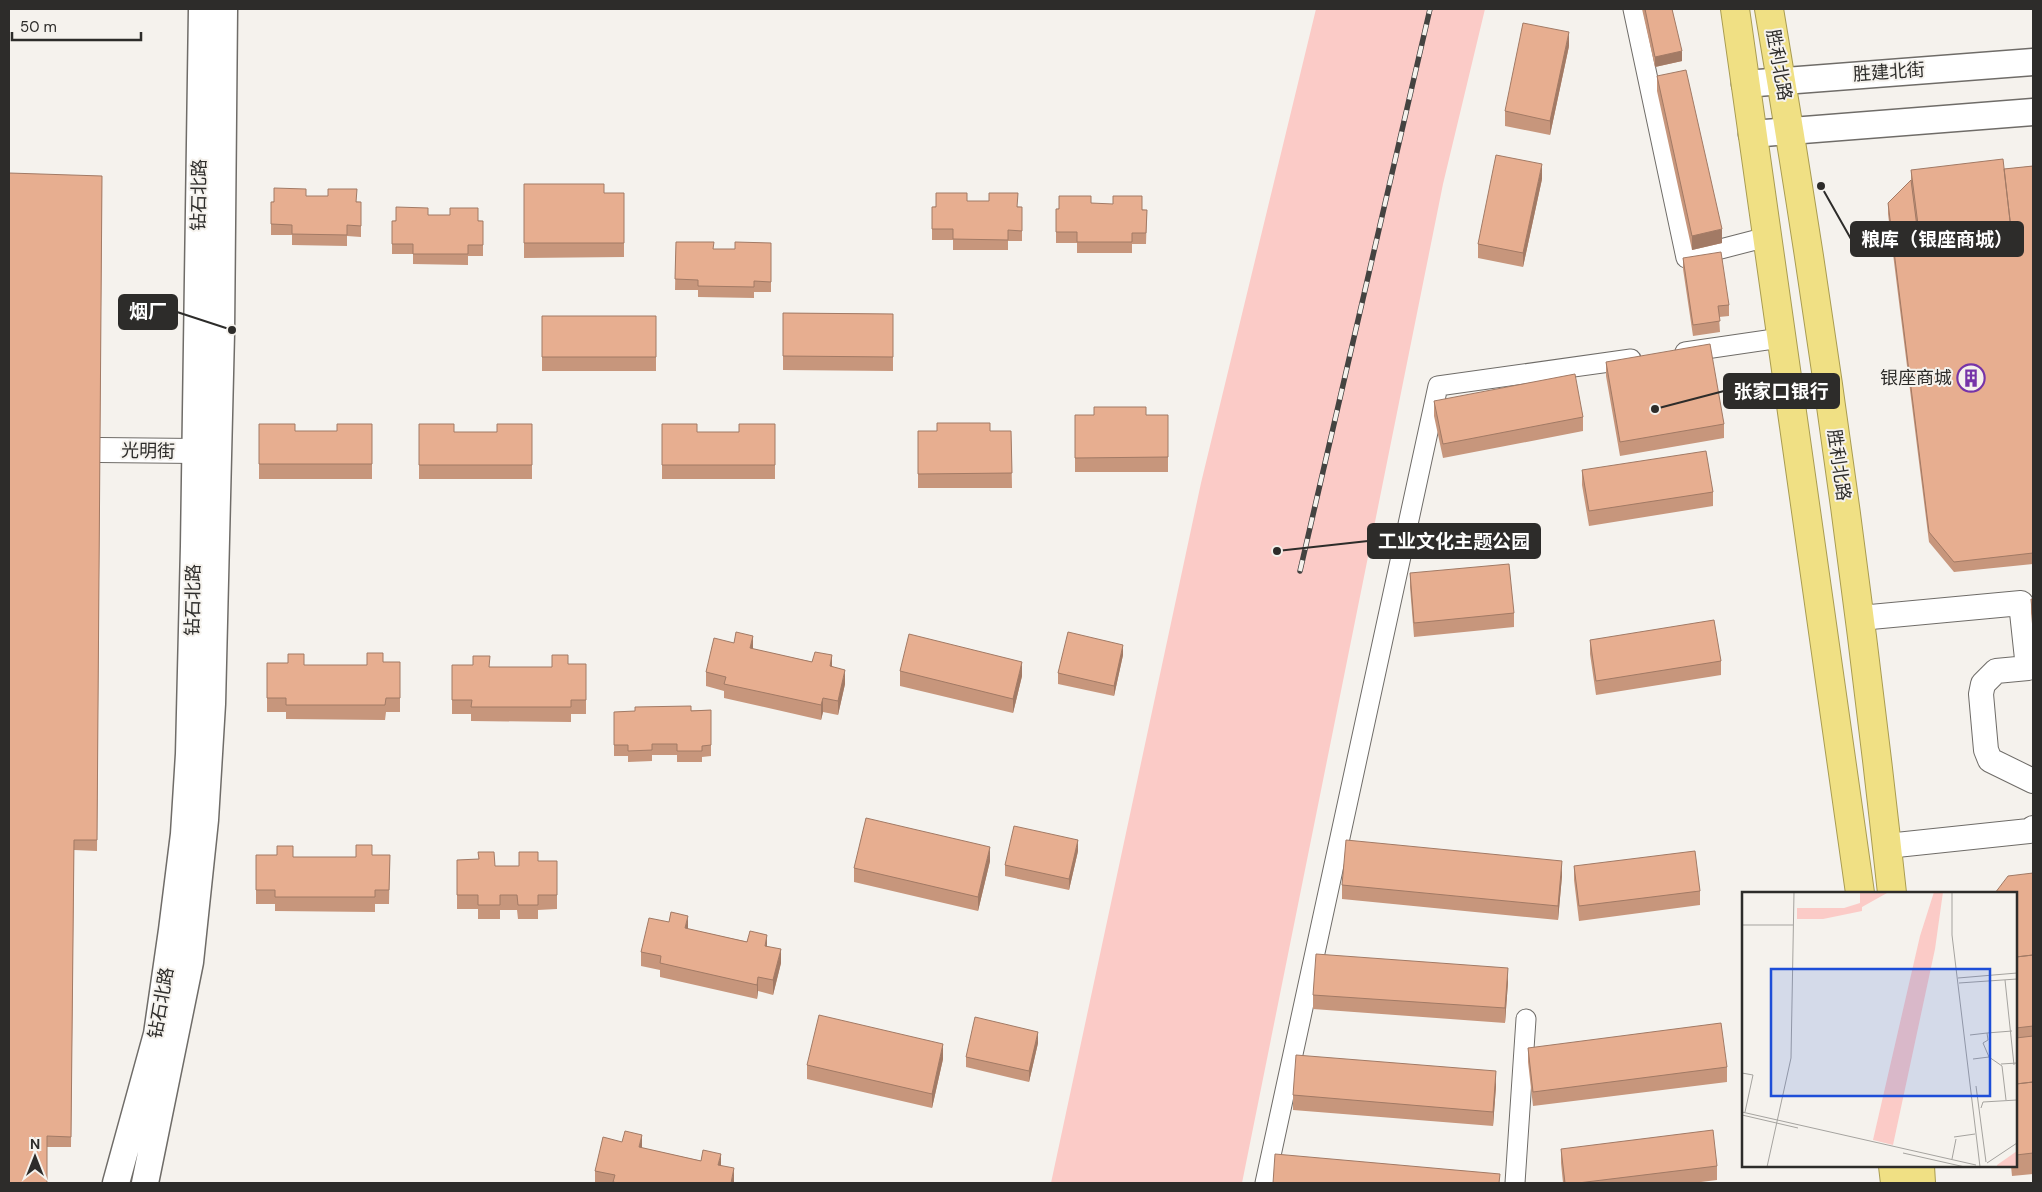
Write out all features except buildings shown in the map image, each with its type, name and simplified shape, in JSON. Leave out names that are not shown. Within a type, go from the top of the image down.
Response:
[{"type":"highway","name":"胜利北路","points":[[1735,9],[1860,892]]},
{"type":"highway","name":"胜利北路","points":[[1769,9],[1790,130],[1860,618],[1892,892]]},
{"type":"highway","points":[[1893,1167],[1896,1183]]},
{"type":"highway","points":[[1920,1167],[1921,1183]]},
{"type":"main road","name":"钻石北路","points":[[116,1183],[157,1034],[184,834],[189,754],[202,9]]},
{"type":"main road","name":"钻石北路","points":[[145,1183],[190,962],[198,898],[206,796],[212,704],[221,333],[224,9]]},
{"type":"main road","name":"胜建北街","points":[[1745,84],[2033,62]]},
{"type":"main road","points":[[1752,134],[2033,112]]},
{"type":"main road","points":[[1884,1167],[1884,1183]]},
{"type":"main road","points":[[1930,1167],[1934,1183]]},
{"type":"street","points":[[1633,9],[1686,258],[1767,237]]},
{"type":"street","points":[[1265,1183],[1438,386],[1781,338]]},
{"type":"street","name":"光明街","points":[[100,450],[195,451]]},
{"type":"street","points":[[1860,618],[2027,602],[2028,668],[1996,671],[1983,684],[1981,694],[1986,750],[1990,760],[2033,781]]},
{"type":"street","points":[[1887,846],[2029,831],[2033,828]]},
{"type":"street","points":[[1516,1183],[1526,1019]]},
{"type":"shaded area","points":[[1316,9],[1485,9],[1443,184],[1242,1183],[1051,1183],[1201,483]]},
{"type":"railway","points":[[1300,571],[1430,9]]},
{"type":"place","name":"粮库（银座商城）","points":[[1821,186]]},
{"type":"place","name":"烟厂","points":[[232,330]]},
{"type":"place","name":"银座商城","points":[[1971,378]]},
{"type":"place","name":"张家口银行","points":[[1655,409]]},
{"type":"place","name":"工业文化主题公园","points":[[1277,551]]}]
